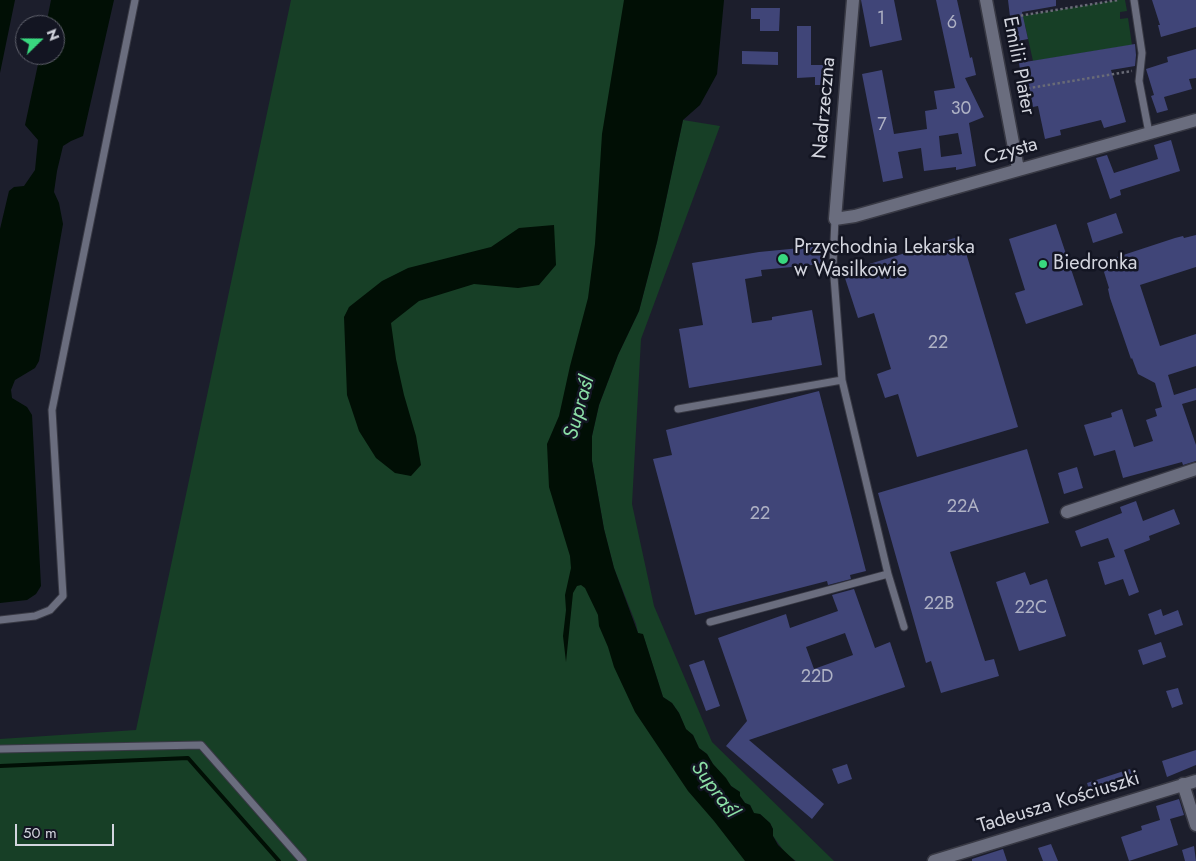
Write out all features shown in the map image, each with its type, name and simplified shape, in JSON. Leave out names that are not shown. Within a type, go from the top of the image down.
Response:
[{"type":"street","name":"Nadrzeczna","points":[[835,219],[853,0]]},
{"type":"street","name":"Emilii Plater","points":[[986,0],[1018,169]]},
{"type":"street","name":"Czysta","points":[[835,219],[855,216],[1196,120]]},
{"type":"street","points":[[1067,512],[1196,469]]},
{"type":"street","name":"Tadeusza Kościuszki","points":[[934,861],[1196,781]]},
{"type":"street","points":[[1183,784],[1196,825]]},
{"type":"lane","points":[[0,620],[35,616],[50,610],[63,596],[52,410],[135,0]]},
{"type":"lane","points":[[1134,0],[1142,53],[1139,81],[1149,133]]},
{"type":"lane","points":[[835,219],[833,264],[842,380],[888,574],[904,627]]},
{"type":"lane","points":[[678,409],[842,380]]},
{"type":"lane","points":[[710,622],[888,574]]},
{"type":"lane","points":[[0,749],[201,745],[303,861]]},
{"type":"path","points":[[1006,18],[1118,0]]},
{"type":"path","points":[[1018,90],[1141,69]]},
{"type":"green space","points":[[291,0],[630,0],[595,306],[557,454],[639,682],[774,861],[0,861],[0,739],[136,730]]},
{"type":"green space","points":[[1125,0],[1127,11],[1120,12],[1120,19],[1128,18],[1132,45],[1033,61],[1025,25],[1010,27],[1010,18]]},
{"type":"green space","points":[[683,120],[720,126],[641,339],[632,504],[654,606],[712,742],[834,861],[796,861],[786,854],[773,836],[773,829],[770,823],[760,814],[754,814],[750,805],[745,803],[740,796],[740,792],[731,786],[707,754],[699,748],[693,735],[686,730],[679,713],[672,703],[663,697],[643,635],[638,633],[614,568],[604,529],[592,461],[592,436],[599,405],[618,355],[639,311],[657,242]]},
{"type":"water","points":[[0,0],[15,0],[0,73]]},
{"type":"water","points":[[51,0],[114,0],[83,136],[63,146],[57,171],[54,192],[59,203],[63,224],[39,361],[35,368],[15,380],[11,390],[12,398],[27,407],[32,415],[41,586],[36,594],[27,600],[0,603],[0,229],[9,191],[14,187],[24,186],[35,170],[38,140],[25,125],[38,65],[65,65],[65,15],[48,15]]},
{"type":"water","name":"Supraśl","points":[[624,0],[724,0],[717,74],[700,105],[683,120],[657,242],[639,311],[618,355],[599,405],[592,436],[592,461],[604,529],[614,568],[638,633],[643,634],[663,697],[672,703],[686,729],[693,735],[699,748],[707,754],[731,786],[740,792],[740,796],[745,803],[750,805],[754,813],[760,814],[770,823],[773,829],[773,836],[778,845],[795,861],[745,861],[688,791],[635,712],[614,667],[599,626],[598,615],[585,588],[581,585],[577,586],[573,593],[566,662],[563,636],[566,610],[565,595],[571,568],[570,556],[549,487],[547,444],[559,416],[588,298],[595,244],[602,134]]},
{"type":"water","points":[[554,225],[556,265],[539,285],[518,288],[474,284],[419,301],[391,323],[396,359],[416,436],[421,465],[411,476],[395,473],[376,458],[359,431],[347,395],[344,317],[349,307],[382,281],[408,268],[491,247],[519,228]]},
{"type":"building","points":[[861,0],[894,0],[902,40],[870,47]]},
{"type":"building","points":[[936,0],[957,0],[970,58],[972,57],[976,75],[965,78],[984,117],[969,123],[976,166],[956,170],[956,167],[924,171],[921,148],[898,152],[903,178],[883,182],[862,74],[882,70],[894,134],[927,129],[925,111],[937,109],[934,91],[955,88]],"holes":[[[958,133],[962,154],[941,157],[939,136]]]},
{"type":"building","points":[[1008,0],[1056,0],[1056,6],[1022,12],[1028,39],[1013,42]]},
{"type":"building","points":[[1152,0],[1196,0],[1196,27],[1161,37],[1158,25],[1160,25]]},
{"type":"building","points":[[751,8],[780,8],[779,31],[760,31],[760,19],[751,19]]},
{"type":"building","points":[[797,26],[811,26],[811,65],[829,65],[829,85],[815,85],[815,77],[797,78]]},
{"type":"building","points":[[1135,44],[1135,66],[1111,70],[1126,122],[1104,128],[1101,120],[1060,130],[1061,135],[1045,139],[1038,106],[1033,107],[1029,84],[1022,85],[1019,63]]},
{"type":"building","points":[[1196,49],[1196,78],[1189,79],[1192,89],[1164,97],[1168,110],[1157,113],[1151,96],[1154,95],[1146,69],[1168,62],[1167,57]]},
{"type":"building","points":[[742,51],[778,52],[778,65],[742,64]]},
{"type":"building","points":[[1171,140],[1180,171],[1120,190],[1121,195],[1110,199],[1096,158],[1107,155],[1114,173],[1158,159],[1154,145]]},
{"type":"building","points":[[1116,213],[1123,233],[1093,243],[1087,223]]},
{"type":"building","name":"Biedronka","points":[[1056,224],[1083,305],[1026,324],[1015,293],[1025,290],[1009,239]]},
{"type":"building","points":[[1196,235],[1196,267],[1140,285],[1160,346],[1196,334],[1196,366],[1168,375],[1174,395],[1196,388],[1196,400],[1182,404],[1196,445],[1196,461],[1183,465],[1182,462],[1123,478],[1115,450],[1094,456],[1084,425],[1112,417],[1111,413],[1122,409],[1134,447],[1153,441],[1146,420],[1157,416],[1155,409],[1162,407],[1155,383],[1138,374],[1131,359],[1110,298],[1104,272],[1111,259],[1175,238]]},
{"type":"building","points":[[961,236],[1018,427],[917,457],[898,394],[885,398],[877,374],[891,369],[874,313],[858,318],[843,272]]},
{"type":"building","points":[[821,246],[822,264],[761,270],[762,276],[745,279],[752,323],[772,320],[772,317],[812,310],[822,365],[689,388],[679,329],[703,325],[692,263],[759,252]]},
{"type":"building","points":[[819,391],[866,571],[850,575],[851,579],[828,585],[827,581],[695,615],[653,459],[672,455],[666,430]]},
{"type":"building","points":[[1027,449],[1049,523],[950,552],[985,661],[994,659],[999,676],[941,693],[931,661],[926,663],[878,493]]},
{"type":"building","points":[[1077,467],[1083,488],[1064,494],[1058,473]]},
{"type":"building","points":[[1136,501],[1143,521],[1174,509],[1180,524],[1149,536],[1150,540],[1124,550],[1139,592],[1129,596],[1123,579],[1105,585],[1098,562],[1115,557],[1108,538],[1081,547],[1075,531],[1122,513],[1120,507]]},
{"type":"building","points":[[1025,572],[1030,585],[1047,579],[1066,636],[1019,651],[996,582]]},
{"type":"building","points":[[854,589],[875,648],[890,642],[905,687],[749,740],[824,804],[812,819],[726,746],[747,721],[718,638],[786,614],[790,628],[838,611],[832,595]],"holes":[[[845,633],[853,655],[814,669],[806,647]]]},
{"type":"building","points":[[1161,609],[1163,616],[1178,610],[1183,625],[1155,635],[1148,614]]},
{"type":"building","points":[[1161,642],[1166,657],[1143,665],[1138,650]]},
{"type":"building","points":[[704,660],[720,706],[706,711],[689,665]]},
{"type":"building","points":[[1178,688],[1183,704],[1172,708],[1166,691]]},
{"type":"building","points":[[1196,750],[1196,765],[1167,777],[1162,761]]},
{"type":"building","points":[[847,764],[852,779],[838,784],[832,769]]},
{"type":"building","points":[[1130,769],[1134,780],[1090,793],[1087,783]]},
{"type":"building","points":[[1179,799],[1184,815],[1170,819],[1178,845],[1129,861],[1121,837],[1142,830],[1141,826],[1160,820],[1156,806]]},
{"type":"building","points":[[1051,844],[1058,861],[1043,861],[1038,848]]},
{"type":"building","points":[[1194,846],[1196,861],[1185,861],[1182,850]]},
{"type":"building","points":[[1003,849],[1007,861],[972,861],[972,859]]},
{"type":"waterway","points":[[0,766],[188,758],[279,861]]},
{"type":"place","name":"Przychodnia Lekarska w Wasilkowie","points":[[783,259]]},
{"type":"place","name":"Biedronka","points":[[1043,264]]}]
